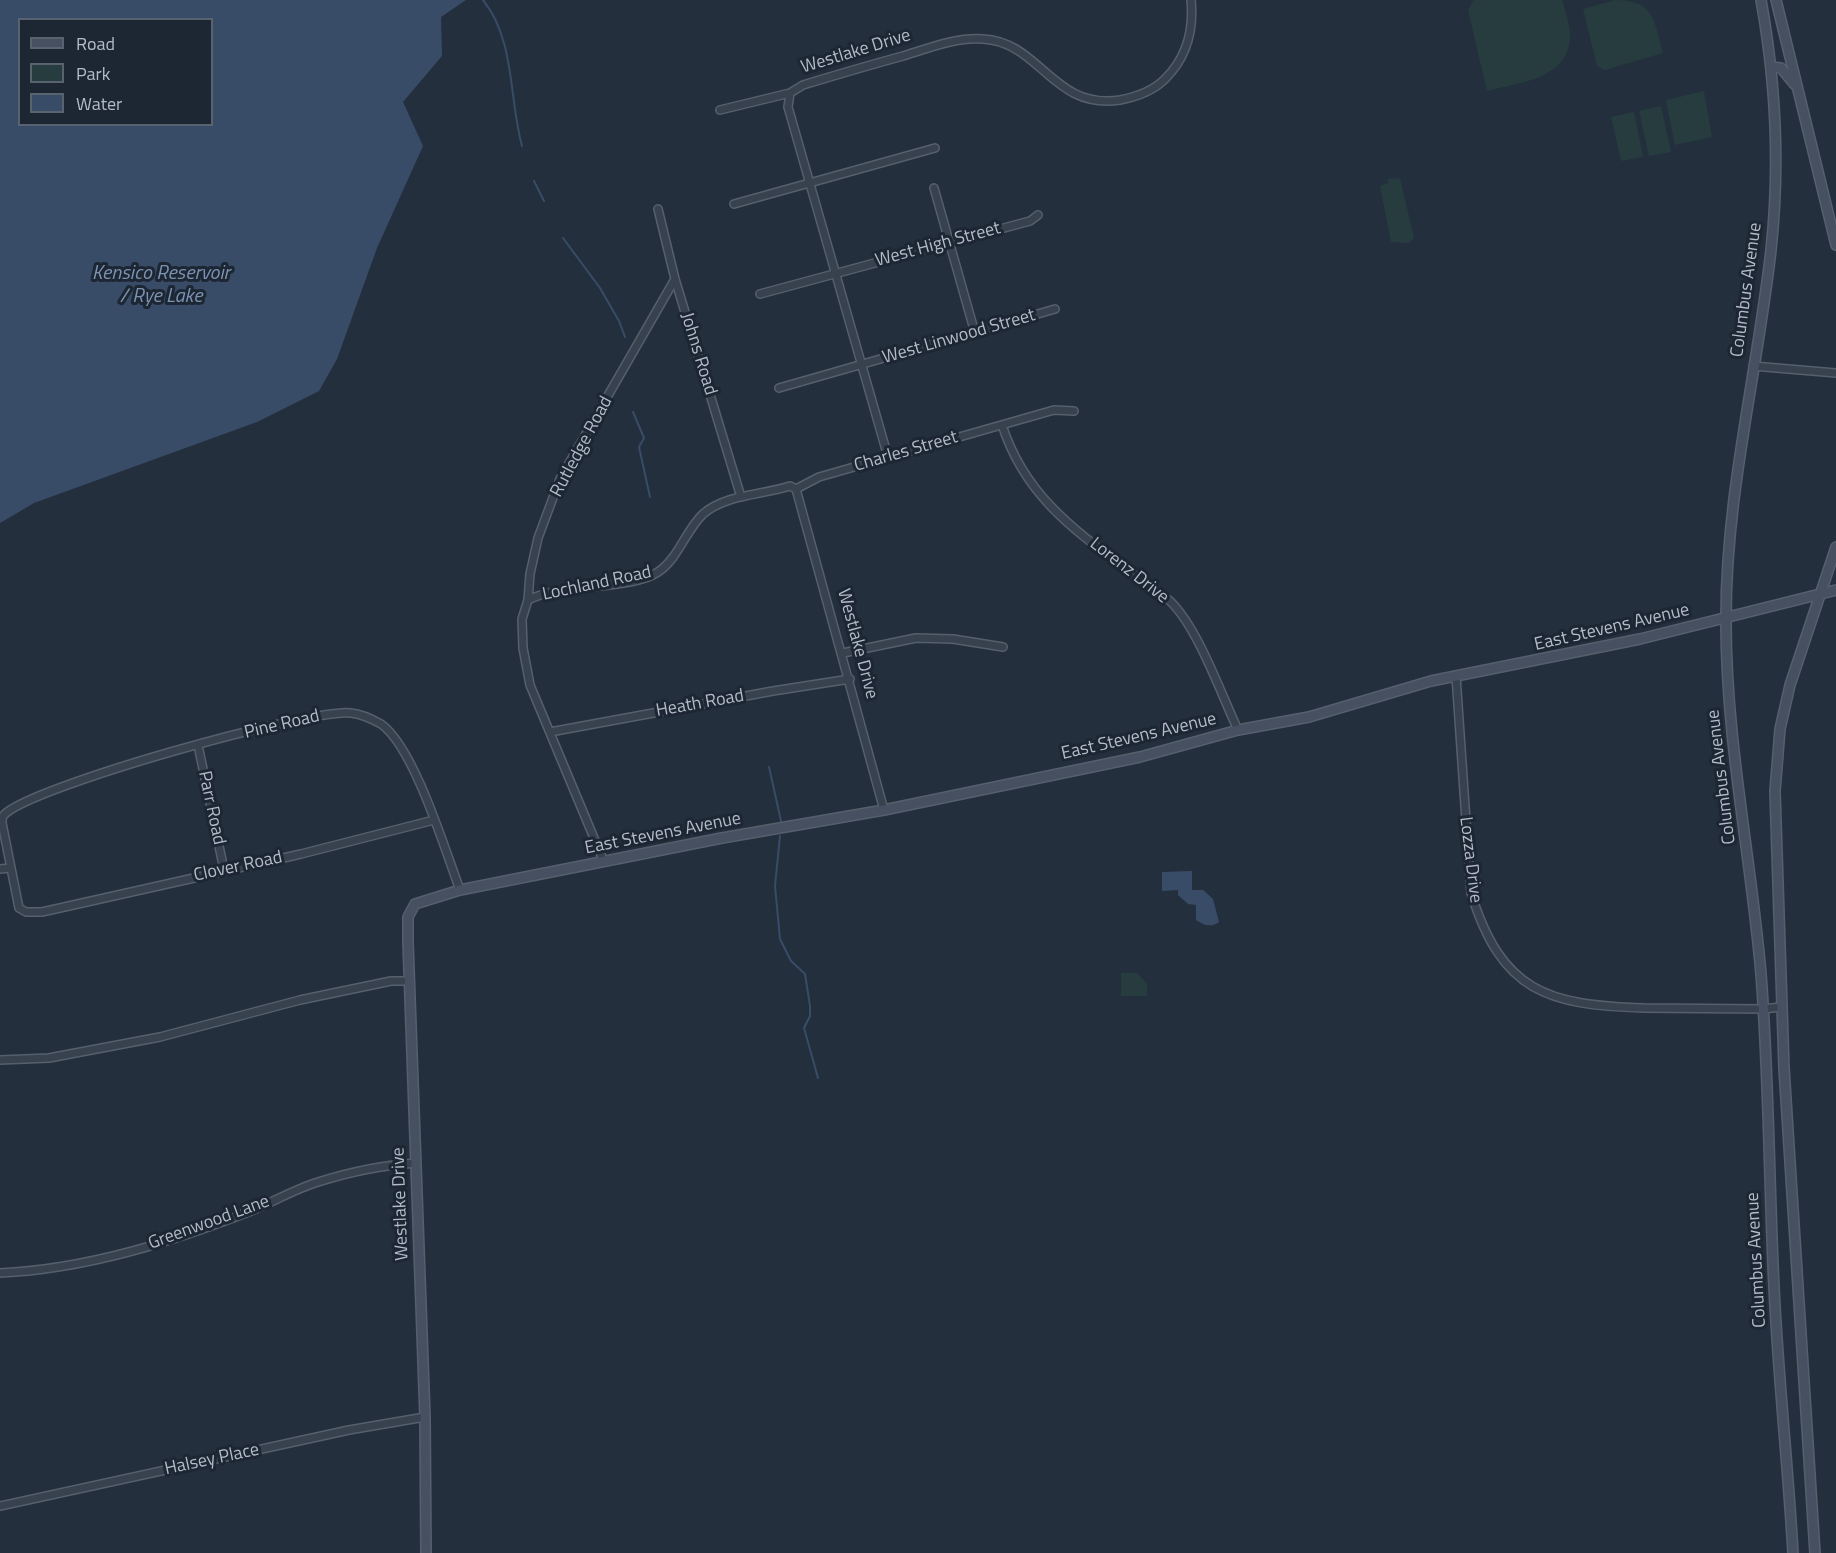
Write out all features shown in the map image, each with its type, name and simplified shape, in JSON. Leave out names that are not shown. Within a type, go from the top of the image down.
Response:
[{"type":"street","name":"Westlake Drive","points":[[888,457],[788,107],[790,93],[802,85],[944,44],[983,39],[1017,50],[1065,90],[1075,95],[1099,101],[1126,99],[1161,82],[1178,64],[1191,33],[1191,0]]},
{"type":"street","name":"Columbus Avenue","points":[[1761,0],[1771,67],[1776,137],[1774,206],[1770,261],[1735,487],[1726,619],[1733,743],[1754,911],[1763,1010],[1774,1292],[1793,1553]]},
{"type":"street","points":[[1776,0],[1836,245]]},
{"type":"street","points":[[1771,67],[1781,68],[1800,92]]},
{"type":"street","points":[[720,110],[790,93]]},
{"type":"street","points":[[734,204],[935,148]]},
{"type":"street","points":[[934,188],[975,333]]},
{"type":"street","name":"Johns Road","points":[[658,209],[675,279],[741,497]]},
{"type":"street","name":"West High Street","points":[[760,294],[1030,221],[1038,215]]},
{"type":"street","name":"Rutledge Road","points":[[604,862],[530,685],[525,662],[522,619],[528,600],[532,560],[560,479],[675,279]]},
{"type":"street","name":"West Linwood Street","points":[[779,388],[1055,309]]},
{"type":"street","points":[[1753,366],[1836,373]]},
{"type":"street","name":"Charles Street","points":[[741,497],[790,486],[796,489],[819,477],[1054,410],[1074,411]]},
{"type":"street","name":"Lorenz Drive","points":[[1002,425],[1019,469],[1037,494],[1102,551],[1169,600],[1180,613],[1197,641],[1238,730]]},
{"type":"street","name":"Westlake Drive","points":[[796,489],[843,653],[884,810]]},
{"type":"street","name":"Lochland Road","points":[[528,600],[573,589],[642,579],[659,572],[702,515],[741,497]]},
{"type":"street","points":[[1815,1553],[1781,1007],[1775,806],[1778,752],[1790,685],[1836,547]]},
{"type":"street","name":"East Stevens Avenue","points":[[460,890],[884,810],[1140,757],[1238,730],[1310,717],[1402,688],[1553,658],[1726,619],[1836,590]]},
{"type":"street","points":[[843,653],[916,638],[953,639],[1004,647]]},
{"type":"street","name":"Lozza Drive","points":[[1456,676],[1471,893],[1482,928],[1503,963],[1515,975],[1539,992],[1574,1004],[1763,1010],[1781,1007]]},
{"type":"street","name":"Heath Road","points":[[550,732],[850,679]]},
{"type":"street","name":"Pine Road","points":[[10,868],[2,823],[8,812],[87,778],[198,746],[304,718],[352,713],[369,718],[390,732],[403,748],[434,820],[460,890]]},
{"type":"street","name":"Parr Road","points":[[198,746],[224,870]]},
{"type":"street","name":"Clover Road","points":[[10,868],[20,910],[42,912],[434,820]]},
{"type":"street","points":[[0,869],[10,868]]},
{"type":"street","name":"Westlake Drive","points":[[426,1553],[425,1417],[408,926],[411,908],[420,900],[460,890]]},
{"type":"street","points":[[0,1060],[49,1058],[160,1037],[300,1000],[391,981],[410,981]]},
{"type":"street","name":"Greenwood Lane","points":[[0,1273],[79,1263],[166,1242],[252,1210],[317,1182],[365,1170],[416,1163]]},
{"type":"street","name":"Halsey Place","points":[[0,1506],[349,1430],[425,1417]]},
{"type":"green space","points":[[1474,0],[1562,0],[1570,32],[1568,48],[1563,60],[1542,76],[1487,91],[1468,10]]},
{"type":"green space","points":[[1615,0],[1628,1],[1645,8],[1654,22],[1663,53],[1605,70],[1597,66],[1583,9]]},
{"type":"green space","points":[[1704,91],[1712,137],[1675,145],[1666,100]]},
{"type":"green space","points":[[1661,106],[1671,152],[1649,156],[1639,111]]},
{"type":"green space","points":[[1634,112],[1643,157],[1621,161],[1611,117]]},
{"type":"green space","points":[[1400,178],[1414,238],[1409,243],[1391,242],[1380,186],[1388,183],[1388,179]]},
{"type":"green space","points":[[1121,973],[1137,973],[1147,984],[1147,996],[1121,996]]},
{"type":"water","name":"Kensico Reservoir / Rye Lake","points":[[0,0],[466,0],[441,17],[442,56],[403,102],[423,146],[377,248],[337,359],[319,391],[257,422],[34,503],[0,523]]},
{"type":"water","points":[[1192,871],[1192,890],[1203,890],[1213,899],[1219,922],[1216,924],[1207,925],[1196,920],[1196,905],[1188,904],[1178,895],[1178,890],[1162,891],[1162,872]]},
{"type":"waterway","points":[[483,0],[501,33],[506,51],[522,146]]},
{"type":"waterway","points":[[534,181],[544,201]]},
{"type":"waterway","points":[[563,238],[600,288],[619,321],[625,337]]},
{"type":"waterway","points":[[633,412],[644,438],[639,447],[650,497]]},
{"type":"waterway","points":[[769,767],[781,821]]},
{"type":"waterway","points":[[780,836],[775,886],[780,939],[791,961],[805,974],[810,1016],[804,1028],[818,1078]]}]
